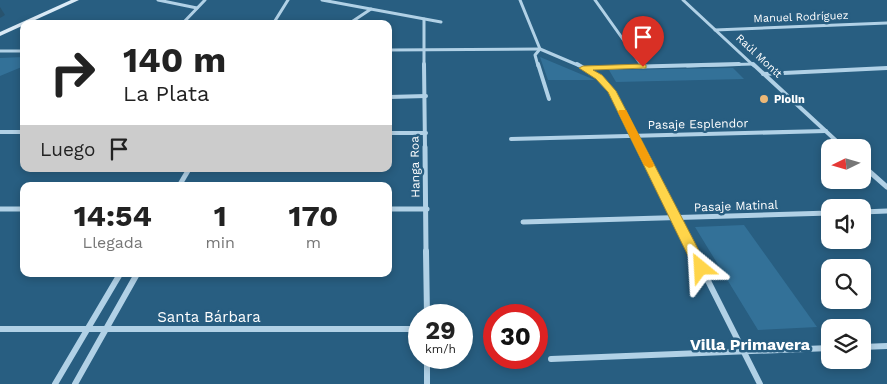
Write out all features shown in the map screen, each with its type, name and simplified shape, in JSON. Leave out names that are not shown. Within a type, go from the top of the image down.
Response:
[{"type":"main road","points":[[30,20],[74,0]]},
{"type":"main road","points":[[0,34],[20,25]]},
{"type":"street","points":[[158,0],[197,8]]},
{"type":"street","points":[[186,20],[205,0]]},
{"type":"street","points":[[276,20],[288,0]]},
{"type":"street","points":[[322,0],[441,22]]},
{"type":"street","points":[[520,0],[540,49]]},
{"type":"street","points":[[595,0],[643,67]]},
{"type":"street","name":"Raúl Montt","points":[[683,0],[834,139]]},
{"type":"street","points":[[355,20],[372,9]]},
{"type":"street","name":"Hanga Roa","points":[[424,18],[427,304]]},
{"type":"street","name":"Manuel Rodríguez","points":[[716,30],[887,23]]},
{"type":"street","points":[[540,49],[535,55],[549,99]]},
{"type":"street","points":[[392,50],[540,49],[599,77],[608,86],[760,384]]},
{"type":"street","points":[[0,51],[20,51]]},
{"type":"street","points":[[583,68],[752,64]]},
{"type":"street","points":[[763,74],[887,68]]},
{"type":"street","points":[[392,97],[426,96]]},
{"type":"street","name":"Pasaje Esplendor","points":[[511,139],[826,131]]},
{"type":"street","points":[[0,132],[20,132]]},
{"type":"street","points":[[392,133],[426,133]]},
{"type":"street","points":[[871,173],[887,187]]},
{"type":"street","points":[[0,209],[20,209]]},
{"type":"street","points":[[392,209],[427,209]]},
{"type":"street","points":[[871,212],[887,212]]},
{"type":"street","name":"Pasaje Matinal","points":[[523,222],[821,213]]},
{"type":"street","points":[[56,384],[118,277]]},
{"type":"street","points":[[75,384],[135,277]]},
{"type":"street","name":"Santa Bárbara","points":[[0,329],[408,329]]},
{"type":"street","points":[[871,347],[887,346]]},
{"type":"street","points":[[551,359],[821,348]]},
{"type":"street","points":[[426,384],[427,369]]},
{"type":"shaded area","points":[[20,57],[20,68],[0,76],[0,58]]},
{"type":"shaded area","points":[[540,57],[595,80],[548,80]]},
{"type":"shaded area","points":[[733,68],[744,79],[616,82],[609,70]]},
{"type":"shaded area","points":[[744,225],[817,327],[758,330],[695,227]]},
{"type":"slow traffic","points":[[622,112],[649,165]]},
{"type":"place","name":"Piolin","points":[[764,99]]},
{"type":"district","name":"Villa Primavera","points":[[750,344]]},
{"type":"route","points":[[643,67],[583,68],[599,77],[612,91],[701,268]]}]
